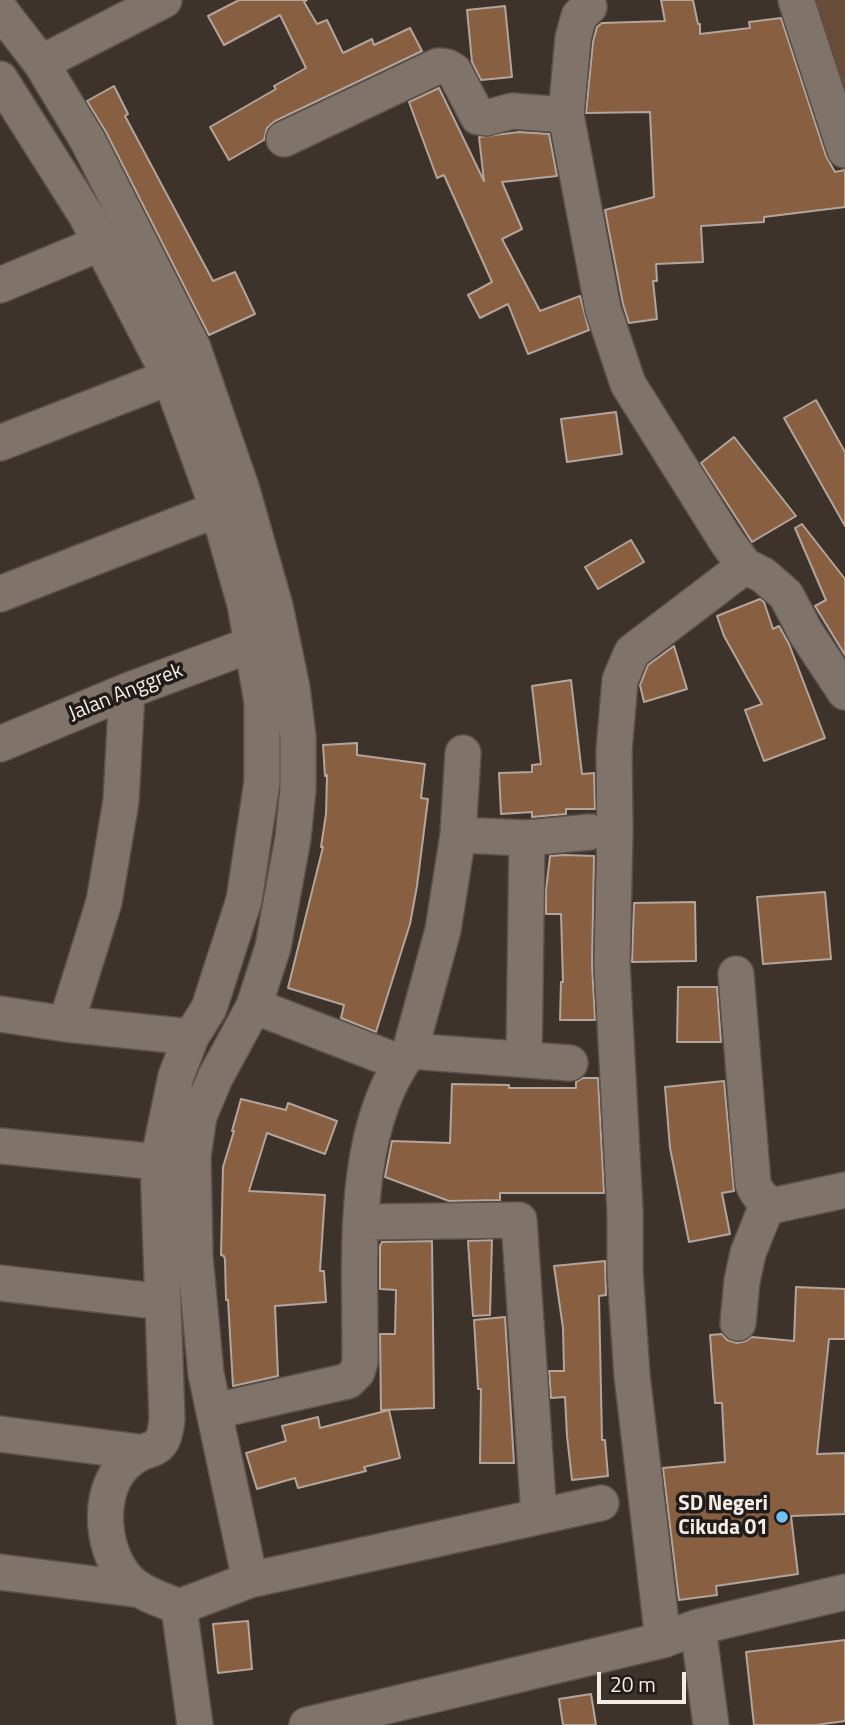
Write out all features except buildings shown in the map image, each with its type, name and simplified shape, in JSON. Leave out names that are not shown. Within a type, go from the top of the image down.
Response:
[{"type":"street","points":[[796,0],[845,149]]},
{"type":"street","points":[[41,63],[151,3]]},
{"type":"street","points":[[589,7],[579,16],[573,38],[566,115],[603,309],[628,384],[727,542],[745,566],[763,575],[786,595],[806,633],[845,692]]},
{"type":"street","points":[[0,10],[41,63],[88,141],[193,348],[242,489],[275,606],[292,688],[298,737],[298,789],[293,838],[273,947],[254,1006],[215,1078],[199,1116],[193,1156],[196,1270],[205,1374],[250,1580]]},
{"type":"street","points":[[284,139],[438,66],[454,71],[478,117],[486,118],[512,111],[566,115]]},
{"type":"street","points":[[0,79],[13,124],[86,215],[170,377],[218,509],[245,604],[262,702],[262,782],[244,900],[209,1007],[191,1037],[176,1076],[158,1162],[167,1419],[165,1437],[159,1446],[139,1452],[122,1466],[113,1481],[107,1500],[111,1552],[132,1584],[179,1607],[250,1580],[601,1503]]},
{"type":"street","points":[[0,285],[101,243]]},
{"type":"street","points":[[0,443],[170,377]]},
{"type":"street","points":[[0,594],[218,509]]},
{"type":"street","points":[[663,1640],[632,1375],[625,1272],[625,1211],[612,964],[614,751],[620,680],[632,652],[745,566]]},
{"type":"street","name":"Jalan Anggrek","points":[[0,744],[127,691],[253,644]]},
{"type":"street","points":[[66,1024],[104,902],[121,801],[127,691]]},
{"type":"street","points":[[215,1411],[348,1381],[357,1372],[360,1362],[362,1185],[380,1107],[405,1057],[443,930],[458,835],[463,753]]},
{"type":"street","points":[[458,835],[527,838],[590,832]]},
{"type":"street","points":[[524,1059],[527,838]]},
{"type":"street","points":[[736,974],[753,1184],[760,1197],[768,1203],[785,1204],[845,1189]]},
{"type":"street","points":[[254,1006],[405,1057],[524,1059],[570,1063]]},
{"type":"street","points":[[0,1014],[191,1037]]},
{"type":"street","points":[[0,1146],[158,1162]]},
{"type":"street","points":[[738,1323],[748,1252],[768,1203]]},
{"type":"street","points":[[361,1222],[519,1220],[539,1516]]},
{"type":"street","points":[[0,1283],[163,1302]]},
{"type":"street","points":[[0,1434],[139,1452]]},
{"type":"street","points":[[0,1572],[141,1590]]},
{"type":"street","points":[[307,1725],[663,1640],[698,1627],[845,1592]]},
{"type":"street","points":[[179,1607],[195,1725]]},
{"type":"street","points":[[698,1627],[711,1725]]},
{"type":"shaded area","points":[[798,0],[845,0],[845,146]]},
{"type":"place","name":"SD Negeri Cikuda 01","points":[[782,1517]]}]
